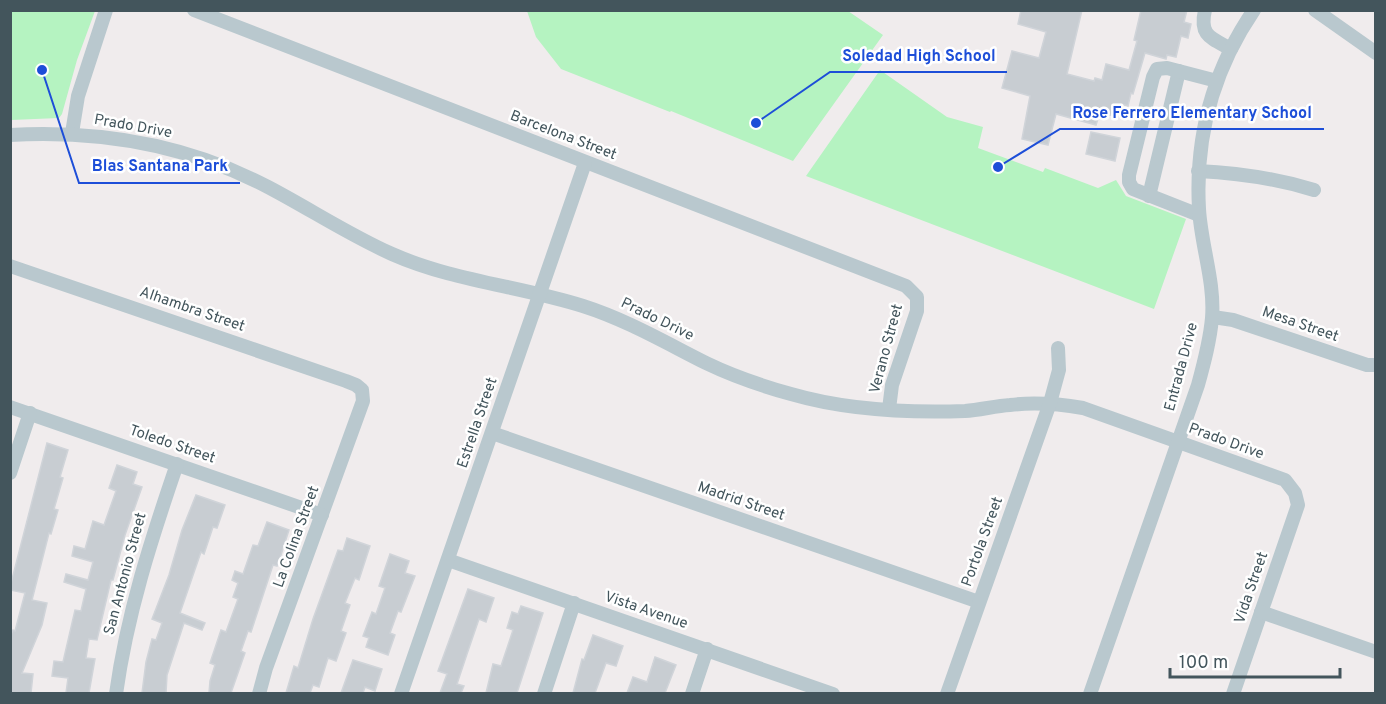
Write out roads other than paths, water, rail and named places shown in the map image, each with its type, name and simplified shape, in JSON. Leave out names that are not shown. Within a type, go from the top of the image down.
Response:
[{"type":"street","points":[[72,133],[78,96],[106,10]]},
{"type":"street","name":"Barcelona Street","points":[[194,10],[906,286],[917,297]]},
{"type":"street","name":"Entrada Drive","points":[[1090,693],[1198,385],[1213,317],[1211,289],[1199,215],[1200,146],[1206,115],[1217,81],[1231,49],[1254,10]]},
{"type":"street","points":[[1315,10],[1376,53]]},
{"type":"street","points":[[1205,12],[1205,33],[1231,49]]},
{"type":"street","points":[[1199,215],[1133,189],[1129,179],[1150,88],[1157,69],[1179,71],[1217,81]]},
{"type":"street","points":[[1149,195],[1179,71]]},
{"type":"street","name":"Prado Drive","points":[[10,135],[72,133],[114,138],[187,154],[224,167],[266,186],[353,235],[394,255],[474,281],[584,306],[624,321],[708,364],[753,382],[795,395],[842,405],[924,412],[1050,403],[1083,408],[1285,480],[1295,493]]},
{"type":"street","name":"Estrella Street","points":[[401,693],[585,163]]},
{"type":"street","points":[[1198,171],[1248,174],[1281,180],[1314,190]]},
{"type":"street","name":"Alhambra Street","points":[[10,266],[346,381],[362,390]]},
{"type":"street","name":"Verano Street","points":[[889,409],[892,385],[917,311],[917,297]]},
{"type":"street","name":"Mesa Street","points":[[1213,317],[1233,320],[1367,365],[1376,365]]},
{"type":"street","name":"Portola Street","points":[[947,693],[1050,403],[1059,370],[1058,348]]},
{"type":"street","name":"La Colina Street","points":[[259,693],[363,401],[362,390]]},
{"type":"street","name":"Toledo Street","points":[[10,407],[322,515]]},
{"type":"street","points":[[10,473],[30,413]]},
{"type":"street","name":"Madrid Street","points":[[492,433],[979,602]]},
{"type":"street","name":"San Antonio Street","points":[[116,693],[125,637],[138,583],[177,464]]},
{"type":"street","name":"Vida Street","points":[[1233,693],[1298,505],[1295,493]]},
{"type":"street","name":"Vista Avenue","points":[[448,560],[833,693]]},
{"type":"street","points":[[544,693],[574,603]]},
{"type":"street","points":[[1261,612],[1376,652]]},
{"type":"street","points":[[692,693],[707,649]]},
{"type":"place","name":"Blas Santana Park","points":[[42,70]]},
{"type":"place","name":"Soledad High School","points":[[756,123]]},
{"type":"place","name":"Rose Ferrero Elementary School","points":[[998,167]]}]
